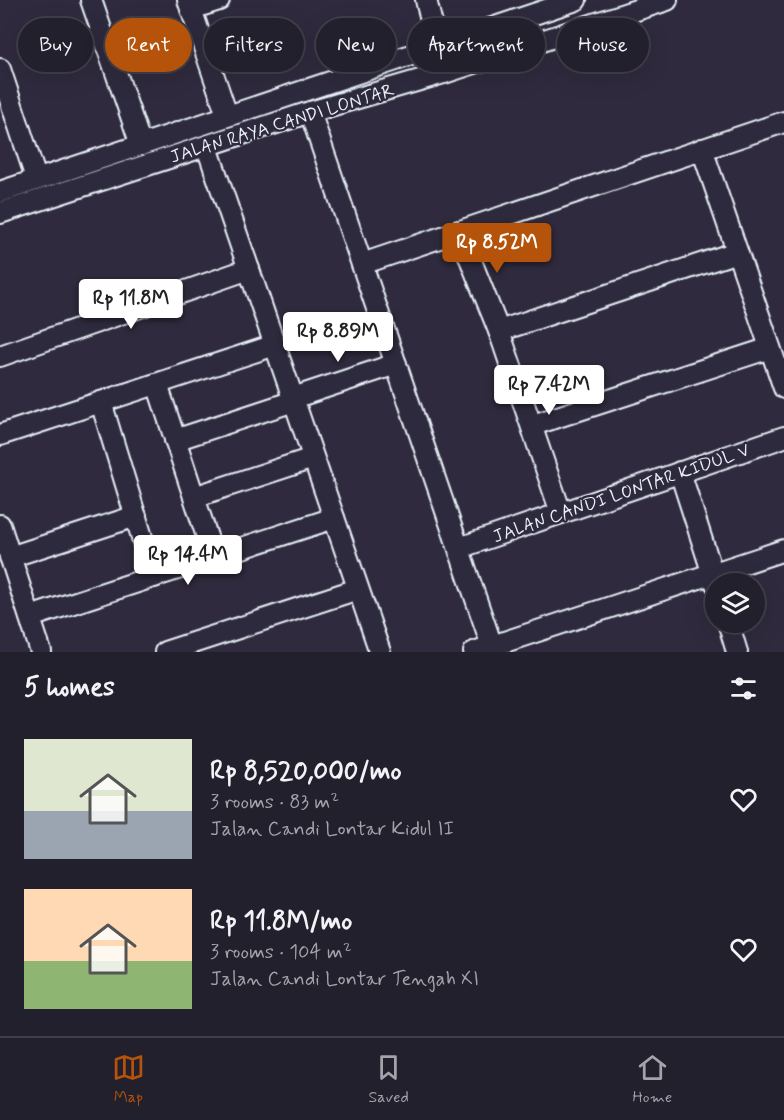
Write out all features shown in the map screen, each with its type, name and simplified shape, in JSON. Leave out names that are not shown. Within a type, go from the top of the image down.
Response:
[{"type":"street","points":[[91,0],[138,146],[142,167]]},
{"type":"street","points":[[219,0],[190,5],[227,115]]},
{"type":"street","points":[[426,0],[430,18]]},
{"type":"street","name":"JALAN RAYA CANDI LONTAR","points":[[520,18],[576,0]]},
{"type":"street","name":"JALAN RAYA CANDI LONTAR","points":[[0,213],[310,112],[444,73],[668,0]]},
{"type":"street","name":"JALAN RAYA CANDI LONTAR","points":[[0,192],[408,54]]},
{"type":"street","points":[[0,69],[36,178]]},
{"type":"street","points":[[310,112],[459,548],[487,650],[705,581]]},
{"type":"street","points":[[362,264],[784,122]]},
{"type":"street","points":[[207,147],[380,652]]},
{"type":"street","points":[[702,148],[784,388]]},
{"type":"street","points":[[76,166],[82,186]]},
{"type":"street","points":[[459,231],[499,331],[533,425],[561,513]]},
{"type":"street","points":[[499,331],[737,252]]},
{"type":"street","points":[[0,356],[249,270]]},
{"type":"street","points":[[0,435],[275,345]]},
{"type":"street","points":[[533,425],[770,348]]},
{"type":"street","points":[[175,440],[396,364]]},
{"type":"street","points":[[157,384],[213,558]]},
{"type":"street","points":[[101,402],[154,577]]},
{"type":"street","name":"JALAN CANDI LONTAR KIDUL V","points":[[459,548],[784,437]]},
{"type":"street","points":[[194,496],[313,458]]},
{"type":"street","points":[[680,472],[712,573]]},
{"type":"street","points":[[10,556],[136,516]]},
{"type":"street","points":[[30,617],[334,518]]},
{"type":"street","points":[[0,525],[41,652]]},
{"type":"street","points":[[726,573],[784,549]]},
{"type":"street","points":[[165,652],[358,589]]},
{"type":"street","points":[[731,633],[737,652]]}]
